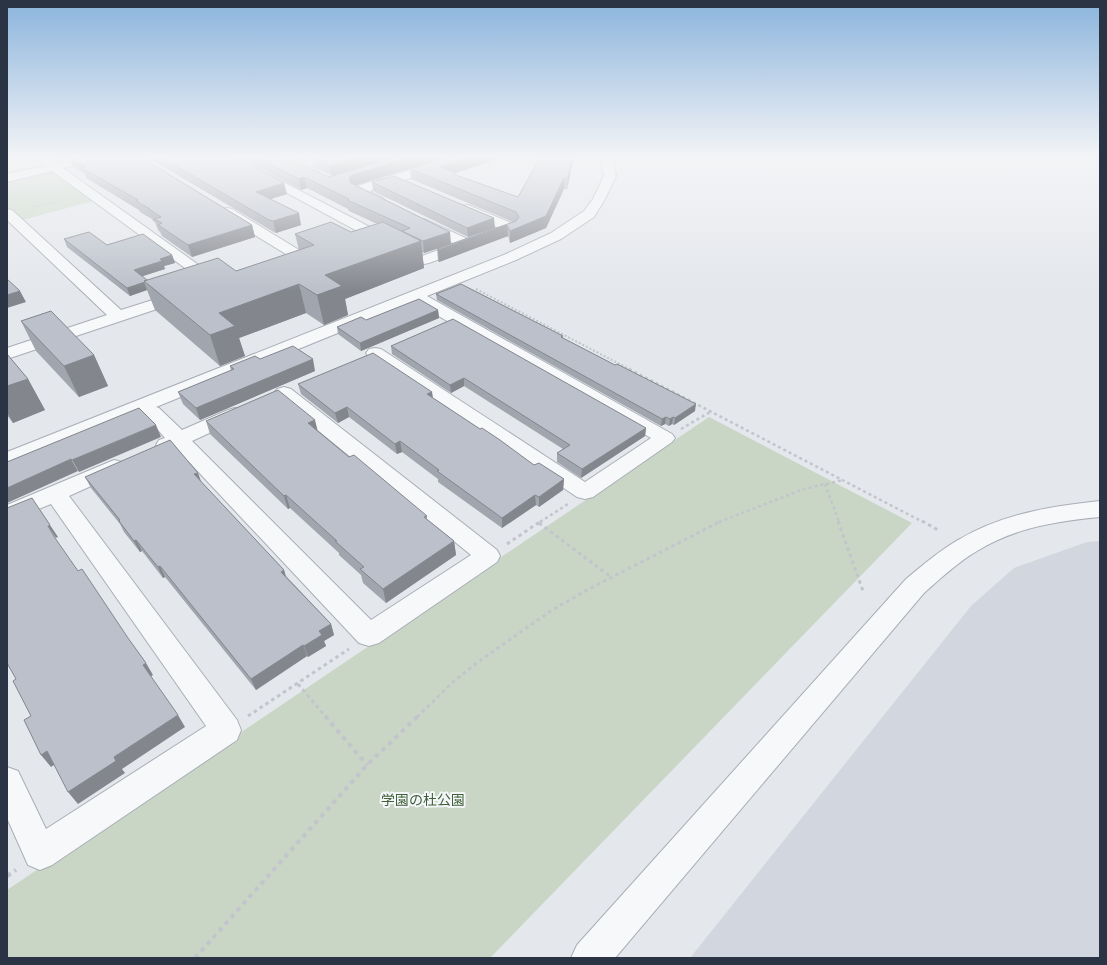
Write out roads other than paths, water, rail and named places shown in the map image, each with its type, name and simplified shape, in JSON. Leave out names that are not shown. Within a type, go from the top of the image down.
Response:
[{"type":"street","points":[[102,201],[216,284]]},
{"type":"street","points":[[310,201],[396,246]]},
{"type":"street","points":[[380,201],[392,207]]},
{"type":"street","points":[[7,460],[414,296],[465,282],[511,257],[556,236],[589,214],[598,201]]},
{"type":"street","points":[[424,260],[511,228],[454,203]]},
{"type":"street","points":[[213,204],[306,253],[284,261]]},
{"type":"street","points":[[7,213],[119,317]]},
{"type":"street","points":[[412,217],[467,244]]},
{"type":"street","points":[[348,239],[369,232]]},
{"type":"street","points":[[410,253],[465,282]]},
{"type":"street","points":[[9,350],[119,317],[231,279]]},
{"type":"street","points":[[397,344],[368,356],[585,492],[665,438],[414,296]]},
{"type":"street","points":[[433,328],[454,318]]},
{"type":"street","points":[[152,412],[369,635],[488,556],[277,396],[305,384]]},
{"type":"street","points":[[149,452],[249,409]]},
{"type":"street","points":[[7,514],[127,462]]},
{"type":"street","points":[[7,782],[40,853],[226,730],[55,493]]},
{"type":"street","points":[[590,958],[915,586],[968,545],[1002,528],[1074,511],[1100,509]]},
{"type":"park label","name":"学園の杜公園","points":[[423,800]]}]
